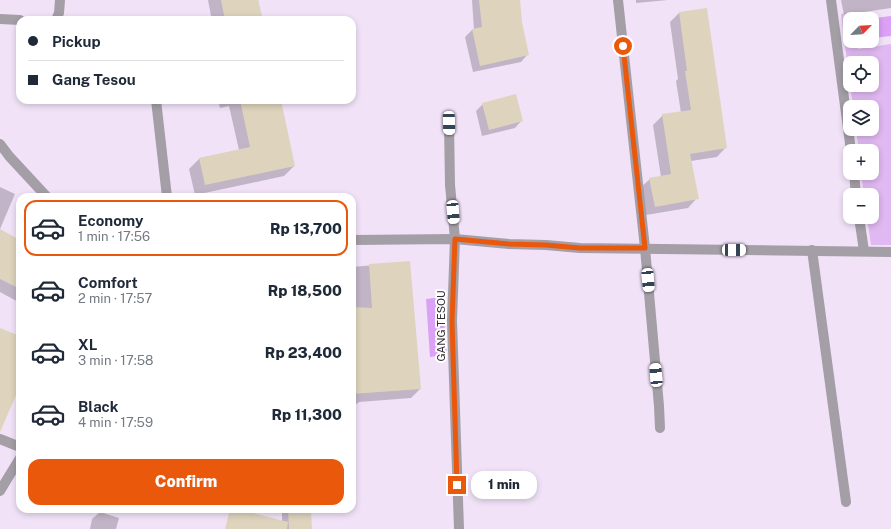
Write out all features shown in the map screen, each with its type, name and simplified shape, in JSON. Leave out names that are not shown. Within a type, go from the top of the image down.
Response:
[{"type":"street","points":[[58,16],[60,13],[60,0]]},
{"type":"street","points":[[618,0],[645,248],[660,428]]},
{"type":"street","points":[[831,0],[850,144]]},
{"type":"street","points":[[0,18],[16,20]]},
{"type":"street","points":[[156,104],[167,193]]},
{"type":"street","name":"GANG TESOU","points":[[449,123],[450,185],[455,239],[452,321],[459,529]]},
{"type":"street","points":[[0,144],[43,193]]},
{"type":"street","points":[[860,224],[864,251]]},
{"type":"street","points":[[356,240],[455,239],[580,248],[891,252]]},
{"type":"street","points":[[812,250],[846,502]]},
{"type":"street","points":[[0,439],[16,445]]},
{"type":"street","points":[[0,491],[16,465]]},
{"type":"shaded area","points":[[841,14],[843,14],[843,30]]},
{"type":"shaded area","points":[[891,16],[891,36],[879,37],[879,18]]},
{"type":"shaded area","points":[[891,44],[891,245],[871,245],[868,224],[879,224],[879,188],[863,188],[862,180],[879,180],[879,144],[858,144],[857,136],[879,136],[879,100],[852,100],[851,92],[879,92],[879,56],[846,56],[845,48],[879,48],[879,46]]},
{"type":"shaded area","points":[[442,297],[447,355],[430,357],[426,299]]},
{"type":"building","points":[[221,0],[258,0],[262,16],[224,16]]},
{"type":"building","points":[[479,0],[520,0],[522,22],[529,55],[480,66],[472,29],[482,27]]},
{"type":"building","points":[[707,8],[727,148],[690,154],[699,199],[655,207],[649,178],[671,174],[662,114],[691,110],[685,71],[687,71],[679,12]]},
{"type":"building","points":[[516,94],[523,121],[489,130],[482,103]]},
{"type":"building","points":[[241,104],[282,104],[295,166],[205,185],[199,158],[250,147]]},
{"type":"building","points":[[0,229],[16,238],[16,287],[0,279]]},
{"type":"building","points":[[410,261],[421,389],[356,394],[356,307],[372,308],[369,264]]},
{"type":"building","points":[[0,328],[16,334],[16,395],[0,432]]},
{"type":"building","points":[[229,513],[253,513],[288,522],[287,529],[225,529]]},
{"type":"building","points":[[288,513],[311,513],[312,529],[289,529]]},
{"type":"route","points":[[457,485],[452,321],[455,239],[580,248],[645,248],[623,46]]}]
